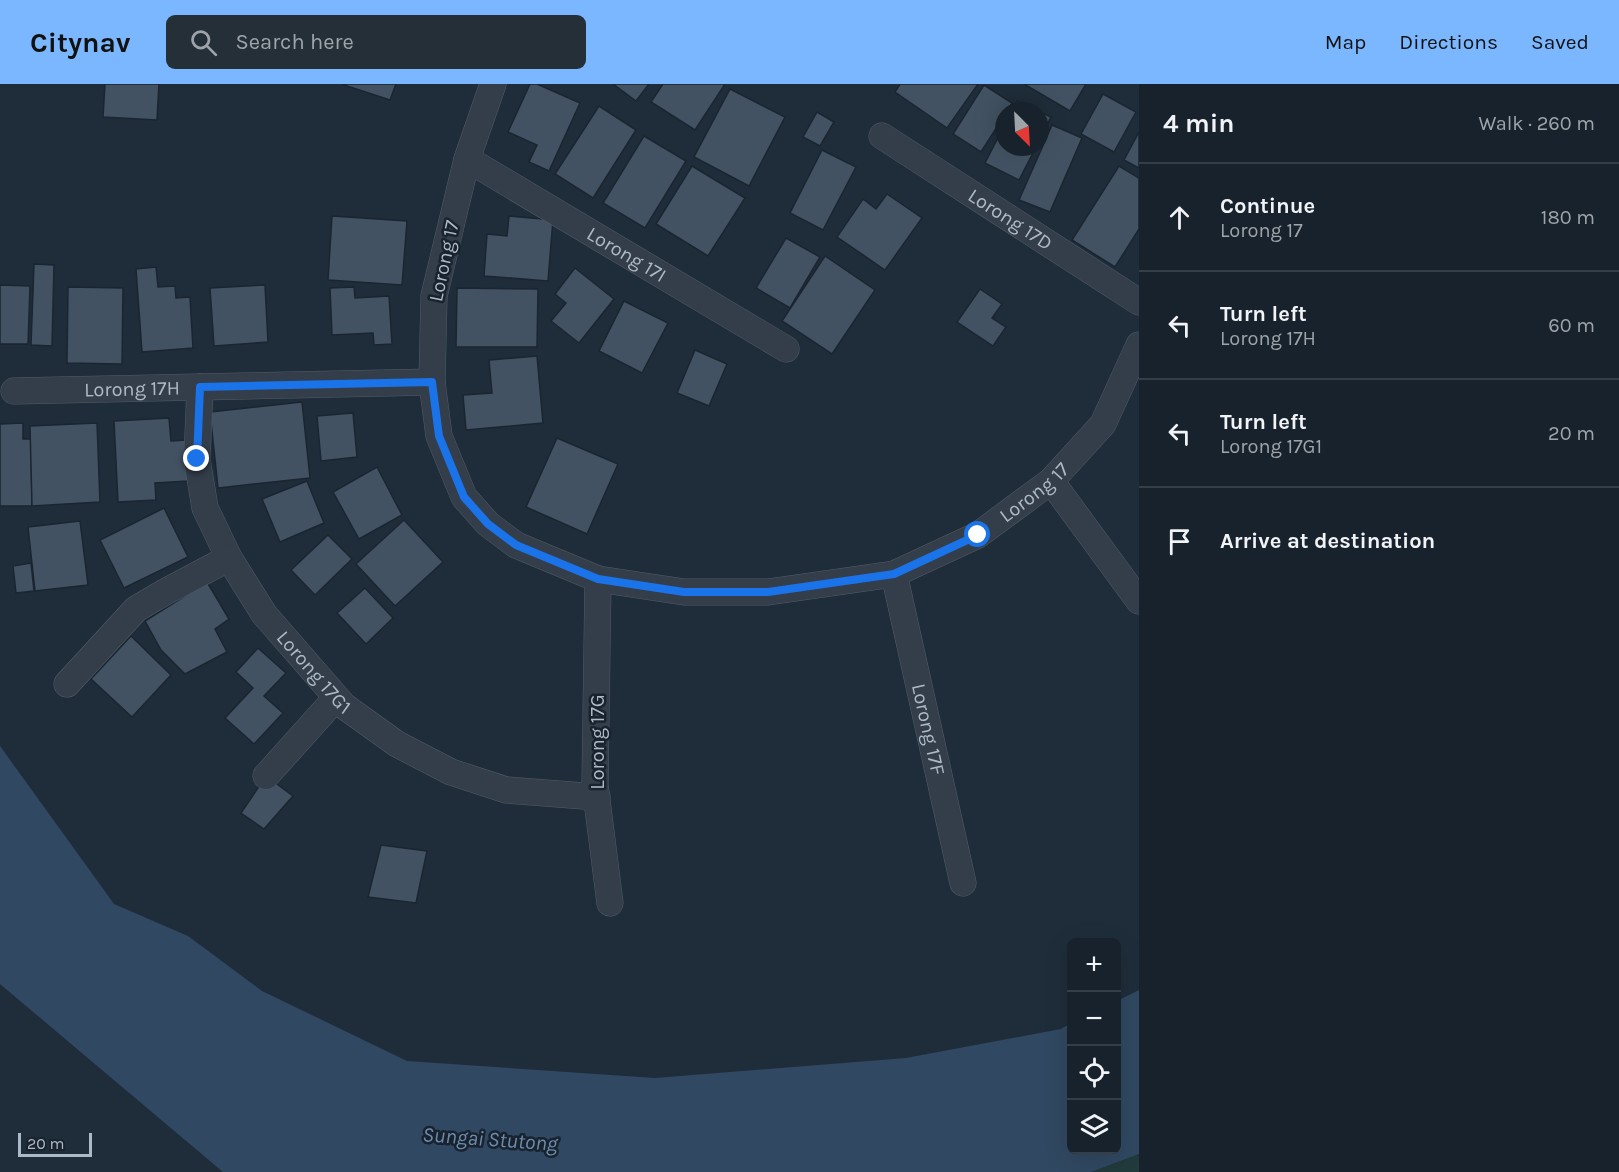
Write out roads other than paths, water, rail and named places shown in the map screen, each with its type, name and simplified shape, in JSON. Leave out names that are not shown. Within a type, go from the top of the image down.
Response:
[{"type":"street","name":"Lorong 17","points":[[493,84],[467,159],[434,296],[432,382],[439,436],[464,497],[488,524],[516,545],[598,579],[684,592],[768,592],[894,574],[978,535],[1051,480],[1102,424],[1136,362]]},
{"type":"street","name":"Lorong 17D","points":[[882,136],[1139,302]]},
{"type":"street","name":"Lorong 17I","points":[[467,159],[786,349]]},
{"type":"street","name":"Lorong 17H","points":[[14,391],[432,382]]},
{"type":"street","name":"Lorong 17G1","points":[[200,387],[197,459],[205,508],[229,558],[264,614],[336,698],[397,744],[451,772],[506,790],[597,797]]},
{"type":"street","points":[[1051,480],[1139,601]]},
{"type":"street","points":[[67,684],[136,609],[229,558]]},
{"type":"street","name":"Lorong 17F","points":[[894,574],[963,883]]},
{"type":"street","name":"Lorong 17G","points":[[598,579],[595,785],[609,903]]},
{"type":"street","points":[[266,776],[336,698]]},
{"type":"water","name":"Sungai Stutong","points":[[0,746],[114,904],[188,936],[262,991],[407,1061],[655,1078],[906,1058],[1061,1029],[1067,1025],[1067,1154],[1121,1154],[1121,999],[1139,990],[1139,1154],[1091,1172],[223,1172],[0,984]]}]
